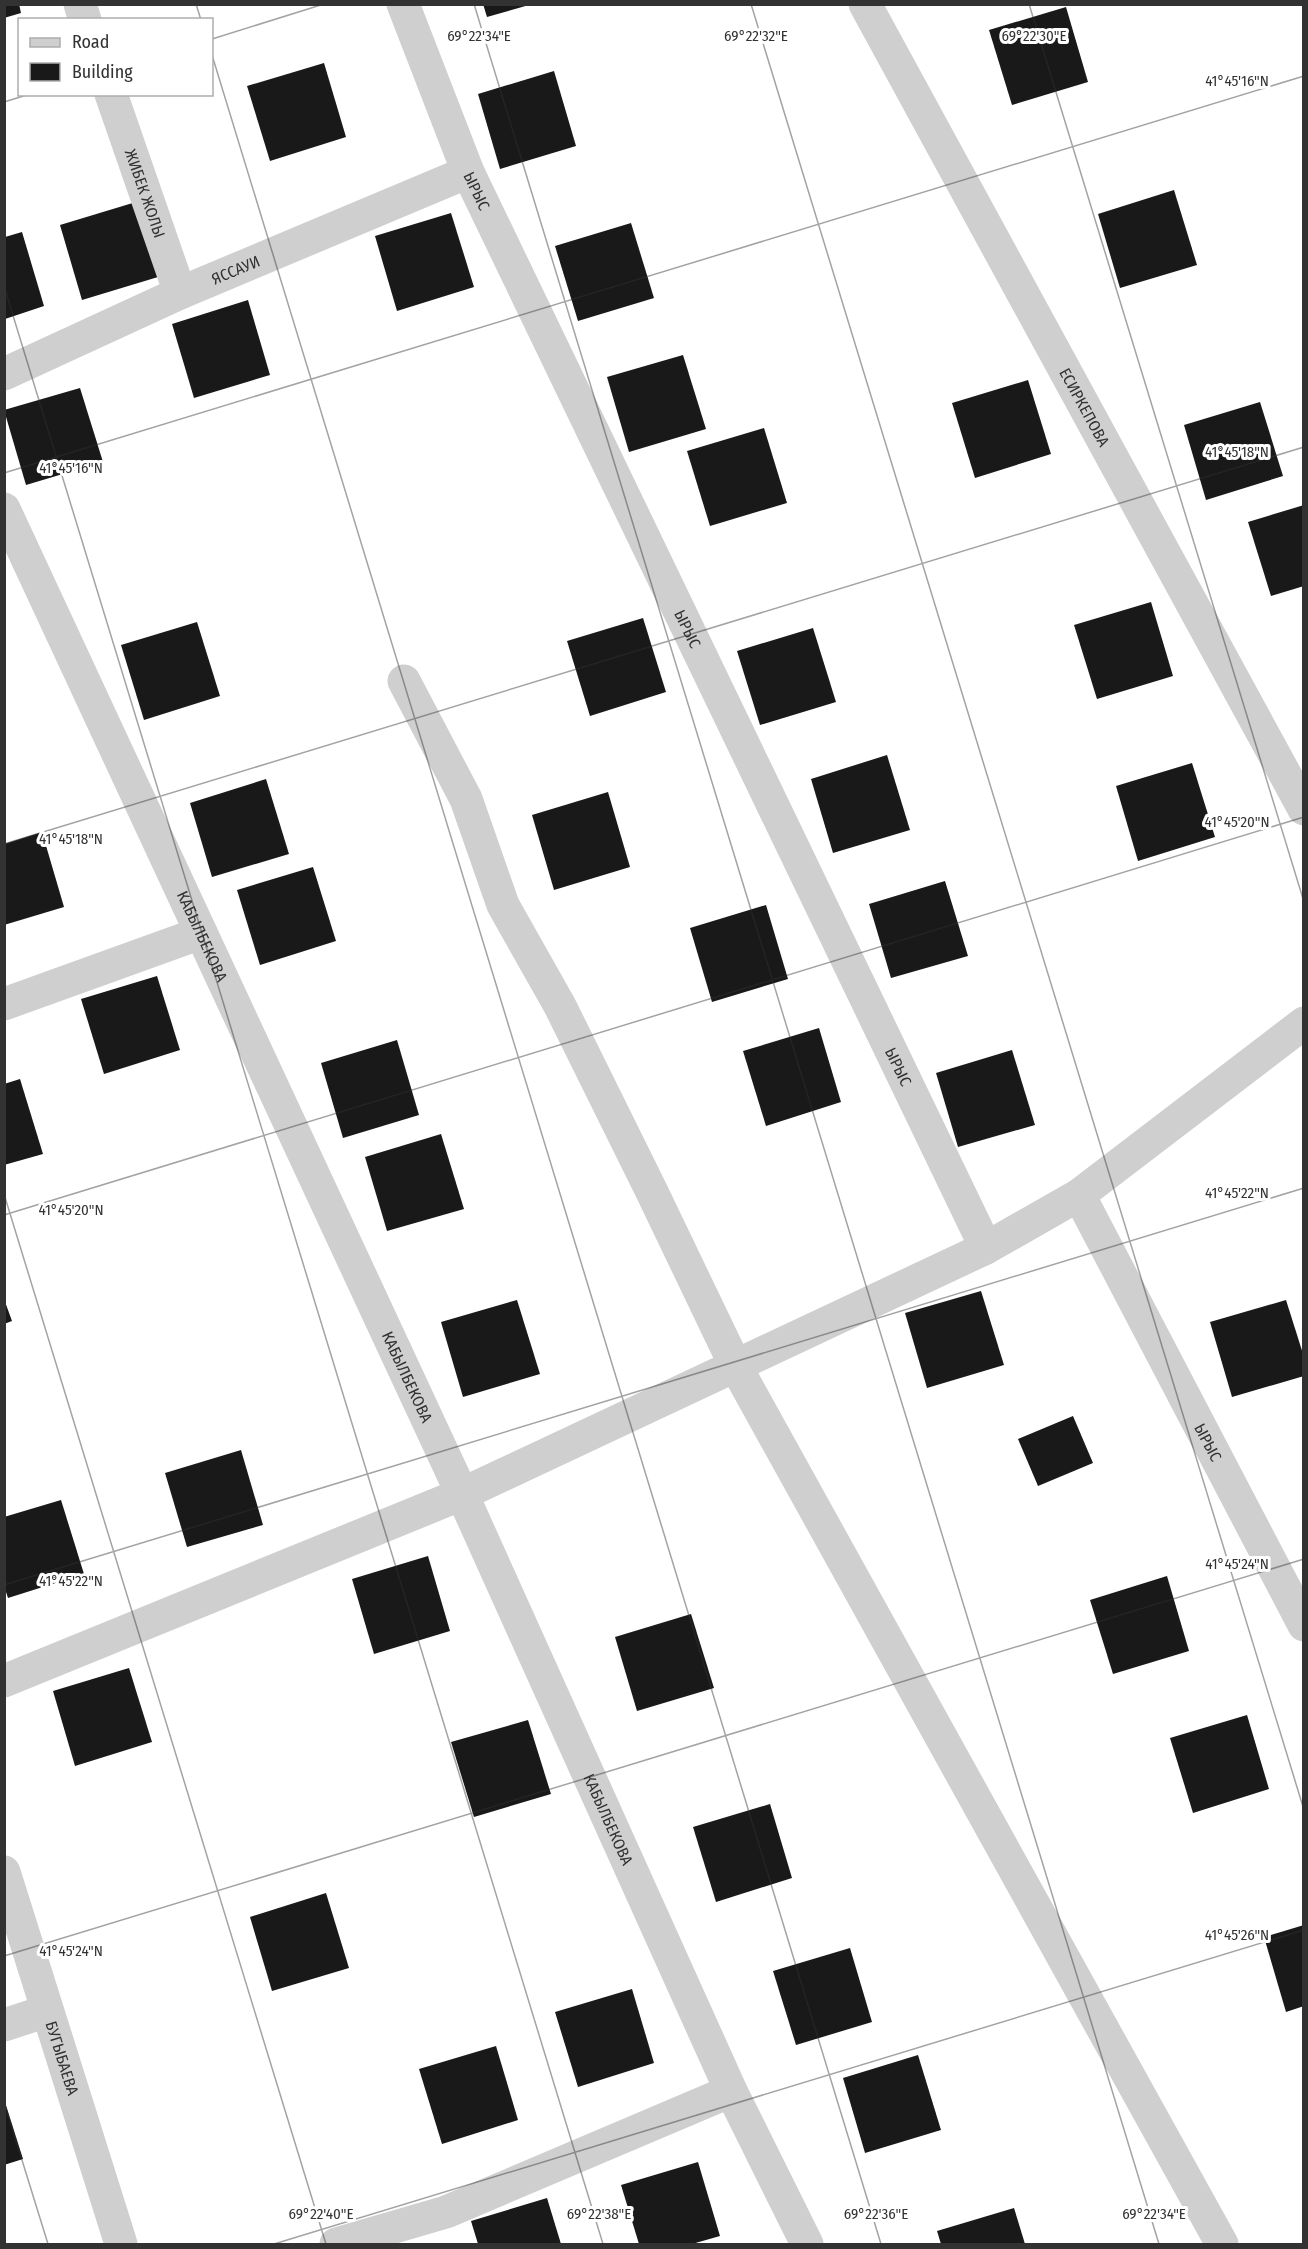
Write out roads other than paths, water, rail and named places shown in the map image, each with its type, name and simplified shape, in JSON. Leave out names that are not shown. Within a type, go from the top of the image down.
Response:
[{"type":"street","name":"ЫРЫС","points":[[403,4],[468,172],[986,1248]]},
{"type":"street","name":"ЕСИРКЕПОВА","points":[[865,4],[1304,809]]},
{"type":"street","name":"ЖИБЕК ЖОЛЫ","points":[[112,96],[180,293]]},
{"type":"street","name":"ЯССАУИ","points":[[4,374],[180,293],[468,172]]},
{"type":"street","name":"КАБЫЛБЕКОВА","points":[[4,509],[462,1494],[730,2091],[807,2244]]},
{"type":"street","points":[[404,681],[466,800],[503,905],[565,1016],[735,1365],[1222,2244]]},
{"type":"street","points":[[4,1004],[201,933]]},
{"type":"street","points":[[4,1681],[462,1494],[986,1248],[1079,1195],[1304,1023]]},
{"type":"street","name":"ЫРЫС","points":[[1079,1195],[1304,1625]]},
{"type":"street","name":"БУГЫБАЕВА","points":[[4,1872],[121,2244]]},
{"type":"street","points":[[4,2025],[47,2011]]},
{"type":"street","points":[[336,2244],[446,2212],[730,2091]]}]
